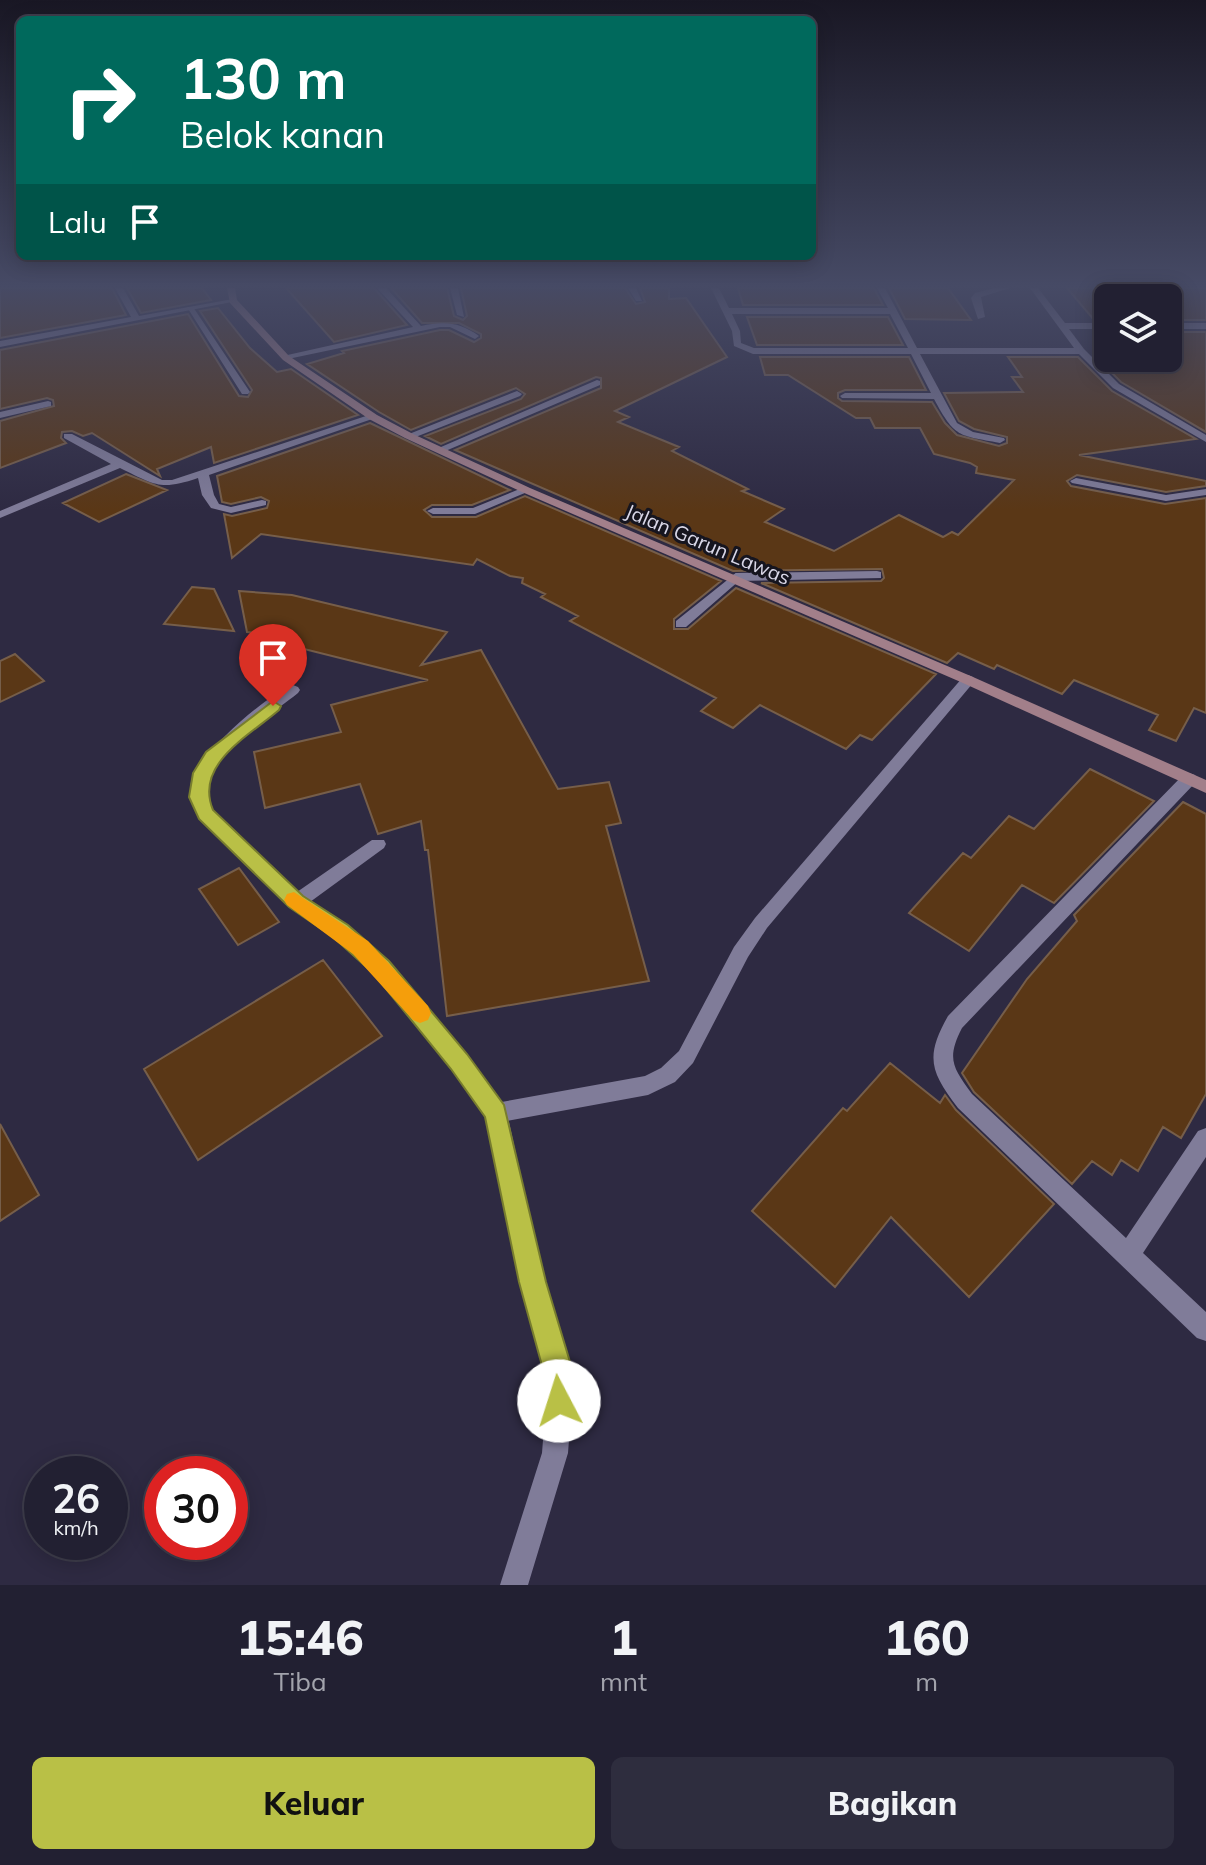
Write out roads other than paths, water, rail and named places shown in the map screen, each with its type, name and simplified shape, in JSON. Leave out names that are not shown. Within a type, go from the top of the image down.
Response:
[{"type":"main road","name":"Jalan Garun Lawas","points":[[292,362],[373,417],[439,450],[526,490],[736,577],[1198,783]]},
{"type":"street","points":[[225,362],[245,392]]},
{"type":"street","points":[[921,362],[935,396],[956,428],[1000,440]]},
{"type":"street","points":[[1093,362],[1127,394],[1206,439]]},
{"type":"street","points":[[439,450],[597,383]]},
{"type":"street","points":[[409,436],[517,394]]},
{"type":"street","points":[[845,396],[935,396]]},
{"type":"street","points":[[0,415],[48,404]]},
{"type":"street","points":[[68,436],[160,483],[203,474],[373,417]]},
{"type":"street","points":[[0,515],[120,464]]},
{"type":"street","points":[[203,474],[215,506],[231,510],[262,503]]},
{"type":"street","points":[[1076,481],[1166,498],[1206,492]]},
{"type":"street","points":[[433,511],[475,511],[526,490]]},
{"type":"street","points":[[681,624],[736,577],[877,575]]},
{"type":"street","points":[[496,1113],[635,1089],[677,1068],[686,1057],[755,930],[968,680]]},
{"type":"street","points":[[293,690],[212,757],[202,773],[199,797],[205,814],[296,902],[341,931],[381,967],[459,1062],[496,1113],[532,1282],[556,1362],[559,1401],[555,1453],[514,1585]]},
{"type":"street","points":[[1198,783],[955,1022],[940,1053],[944,1072],[965,1101],[1206,1329]]},
{"type":"street","points":[[296,902],[378,844]]},
{"type":"street","points":[[1129,1254],[1206,1138]]}]
